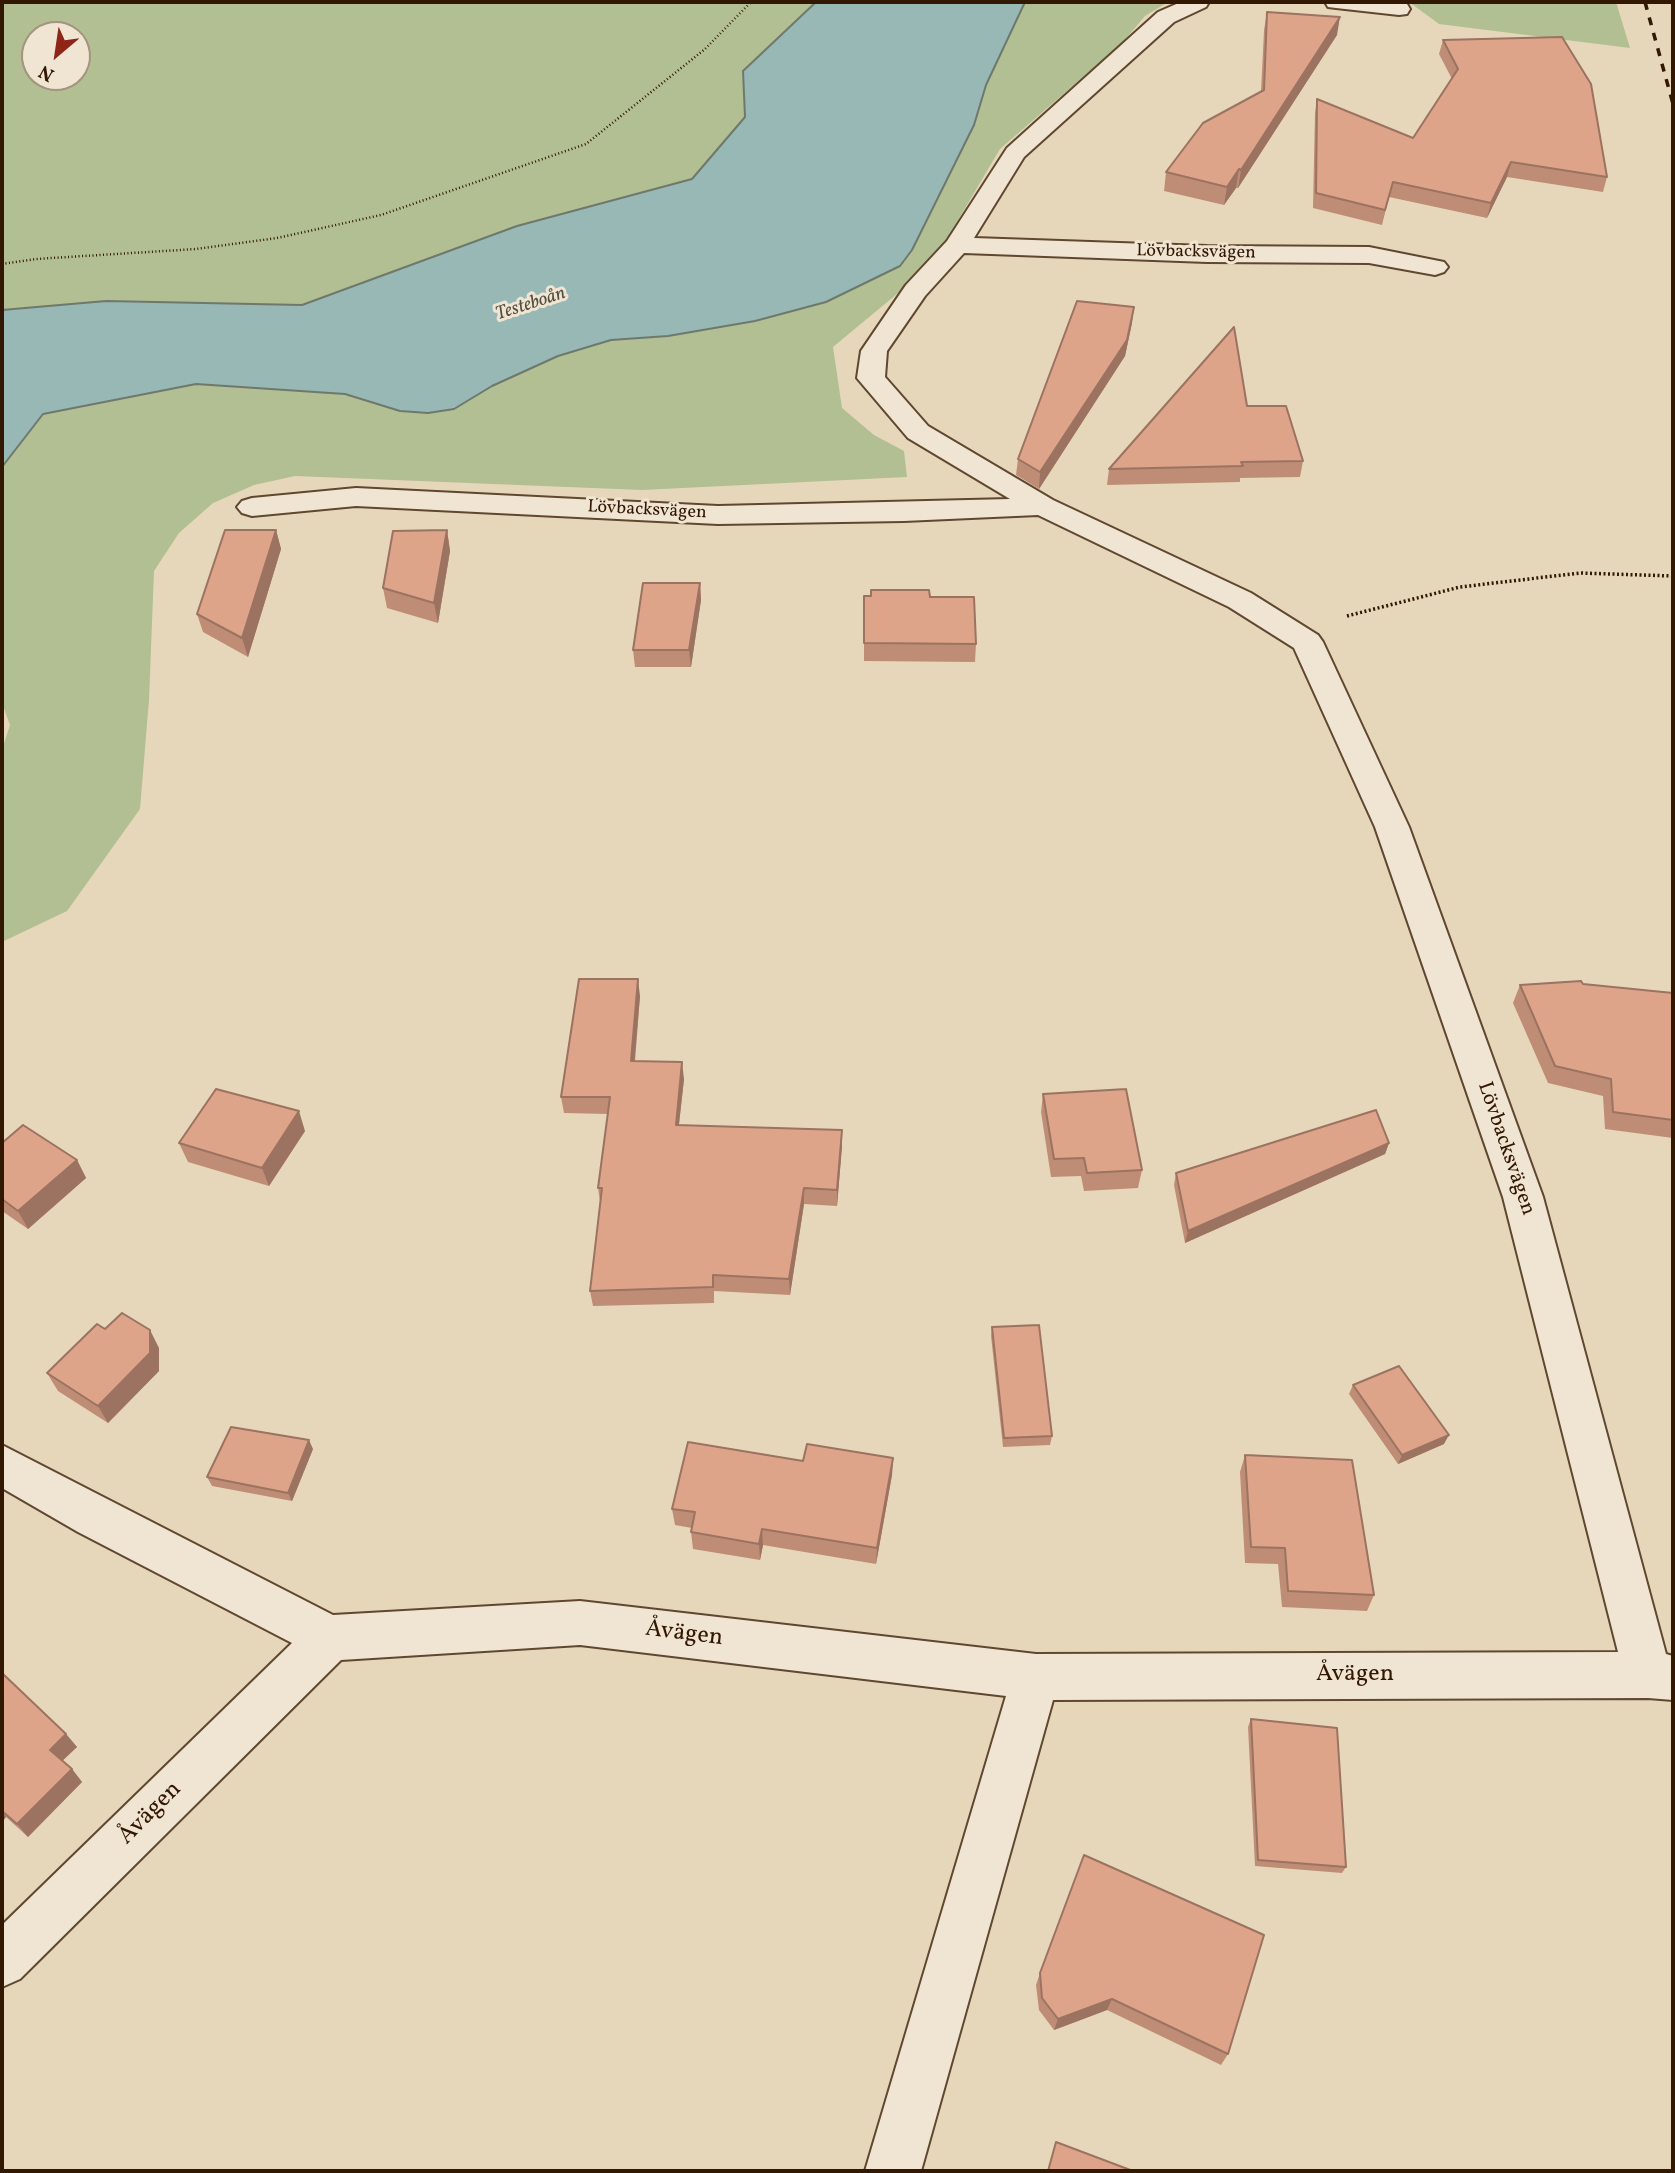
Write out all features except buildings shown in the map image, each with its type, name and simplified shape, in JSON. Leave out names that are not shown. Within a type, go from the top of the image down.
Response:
[{"type":"street","name":"Lövbacksvägen","points":[[1198,2],[1166,17],[1015,153],[957,245],[915,291],[874,351],[871,378],[918,432],[1043,506],[1240,600],[1307,642],[1392,827],[1523,1197],[1661,1676]]},
{"type":"street","points":[[1336,2],[1399,9]]},
{"type":"street","name":"Lövbacksvägen","points":[[957,245],[1207,254],[1369,255],[1435,267]]},
{"type":"street","name":"Lövbacksvägen","points":[[252,507],[356,497],[718,514],[904,512],[1043,506]]},
{"type":"street","points":[[2,1465],[94,1517],[330,1638]]},
{"type":"street","name":"Åvägen","points":[[2,1961],[330,1638],[580,1623],[1036,1677],[1661,1676]]},
{"type":"street","points":[[893,2171],[1036,1677]]},
{"type":"path","points":[[2,264],[36,259],[196,249],[277,238],[381,215],[586,144],[705,48],[751,2]]},
{"type":"path","points":[[1307,642],[1340,618],[1394,601],[1460,587],[1580,573],[1673,576]]},
{"type":"green space","points":[[2,2],[815,2],[743,71],[745,116],[692,179],[517,226],[302,305],[106,301],[2,310]]},
{"type":"green space","points":[[1025,2],[1168,2],[1145,16],[1122,43],[1000,149],[945,242],[903,289],[833,347],[842,408],[874,435],[904,451],[907,477],[642,490],[295,476],[254,485],[213,503],[179,533],[154,571],[149,700],[140,809],[67,911],[2,942],[2,750],[10,725],[2,703],[2,467],[43,414],[196,384],[345,394],[400,411],[454,409],[492,386],[557,356],[611,340],[668,336],[900,266],[912,250],[974,125],[986,85]]},
{"type":"green space","points":[[1409,2],[1616,2],[1630,48],[1439,24]]},
{"type":"water","name":"Testeboån","points":[[816,2],[1025,2],[986,85],[974,125],[912,250],[900,266],[826,302],[755,321],[668,336],[611,340],[558,356],[492,386],[454,409],[428,413],[400,411],[345,394],[196,384],[43,414],[2,467],[2,310],[106,301],[302,305],[517,226],[692,179],[745,117],[743,71]]},
{"type":"railway","points":[[1645,2],[1673,104]]}]
